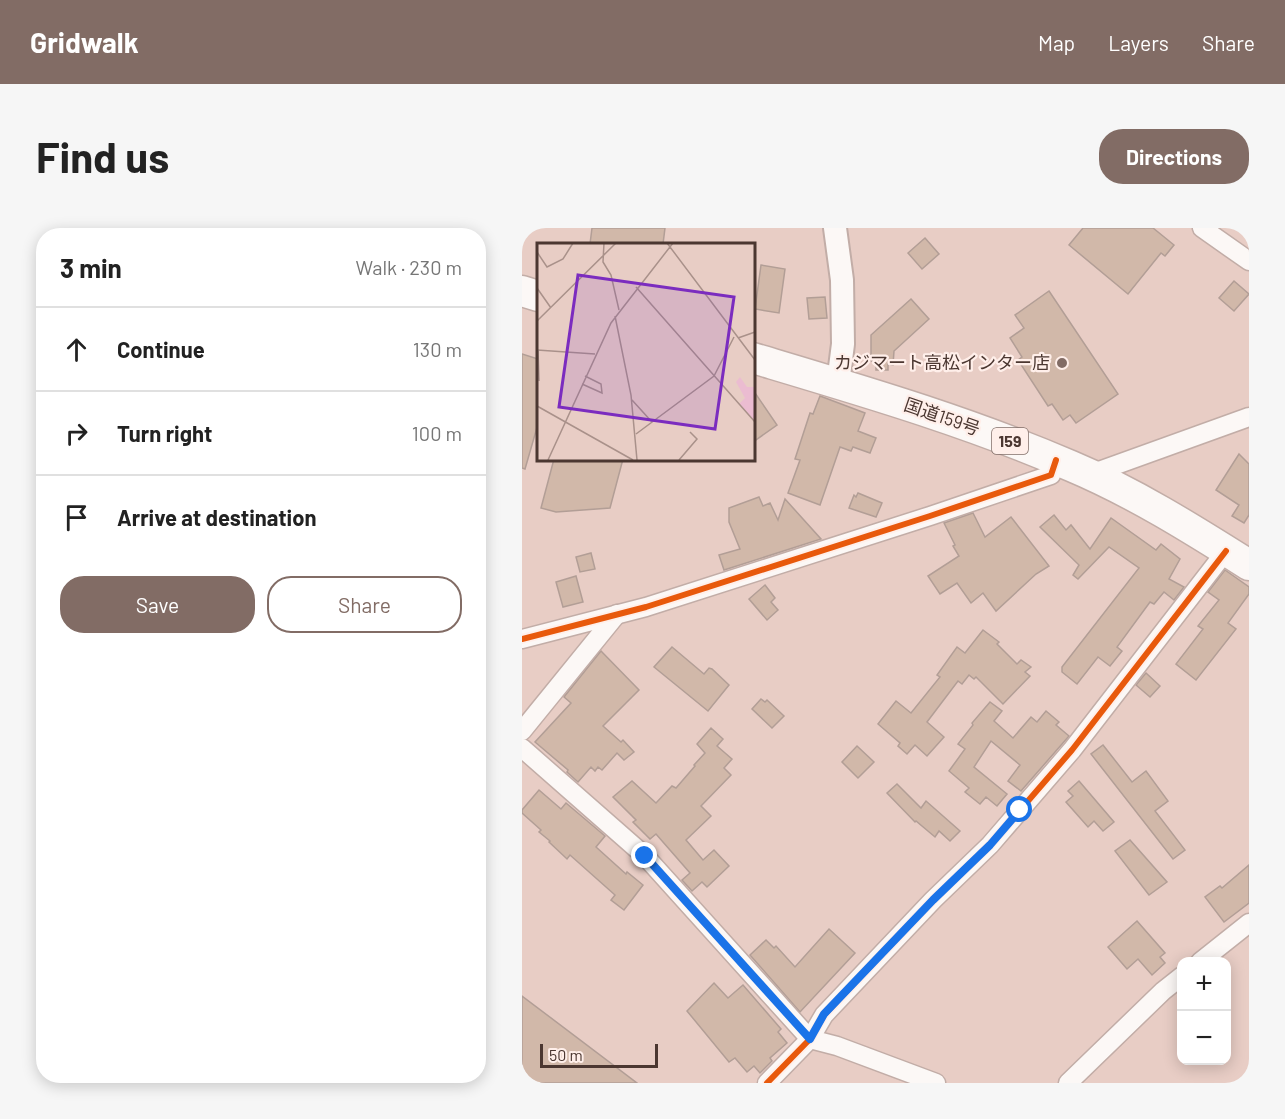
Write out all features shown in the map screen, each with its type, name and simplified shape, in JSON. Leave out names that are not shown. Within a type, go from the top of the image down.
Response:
[{"type":"highway","points":[[522,291],[537,296]]},
{"type":"highway","name":"国道159号","points":[[754,358],[928,411],[1056,460],[1152,507],[1237,558]]},
{"type":"street","points":[[835,228],[842,280],[843,344],[838,383]]},
{"type":"street","points":[[1202,228],[1249,261]]},
{"type":"street","points":[[1088,475],[1249,417]]},
{"type":"street","points":[[522,639],[617,614],[930,516],[1051,475],[1056,460]]},
{"type":"street","points":[[767,1083],[810,1039],[824,1014],[933,900],[990,845],[1237,558]]},
{"type":"street","points":[[522,731],[617,614]]},
{"type":"street","points":[[522,748],[645,856],[810,1039],[837,1046],[936,1083]]},
{"type":"street","points":[[1206,957],[1249,923]]},
{"type":"street","points":[[1068,1083],[1163,990],[1177,980]]},
{"type":"building","points":[[592,228],[665,228],[663,243],[590,243]]},
{"type":"building","points":[[1083,228],[1153,228],[1174,245],[1165,256],[1161,253],[1128,294],[1069,245]]},
{"type":"building","points":[[925,238],[939,254],[922,269],[908,253]]},
{"type":"building","points":[[761,265],[785,269],[779,313],[755,309]]},
{"type":"building","points":[[1234,281],[1249,294],[1234,311],[1219,298]]},
{"type":"building","points":[[1049,291],[1118,394],[1076,423],[1070,415],[1063,420],[1052,404],[1048,406],[1018,360],[1022,357],[1010,338],[1024,328],[1015,315]]},
{"type":"building","points":[[825,297],[827,318],[809,319],[807,298]]},
{"type":"building","points":[[911,299],[929,319],[894,351],[893,365],[888,364],[888,370],[876,370],[876,361],[871,361],[871,335]]},
{"type":"building","points":[[522,354],[537,359],[537,427],[525,469],[522,468]]},
{"type":"building","points":[[754,391],[777,425],[754,441]]},
{"type":"building","points":[[820,396],[865,413],[858,431],[876,438],[870,453],[853,447],[851,451],[840,447],[820,505],[788,493],[800,460],[795,459],[810,413],[813,414]]},
{"type":"building","points":[[1239,454],[1249,464],[1249,515],[1244,523],[1232,516],[1239,505],[1216,490]]},
{"type":"building","points":[[554,460],[623,460],[610,508],[556,512],[541,508]]},
{"type":"building","points":[[858,493],[882,503],[876,517],[849,508],[854,495],[856,497]]},
{"type":"building","points":[[759,497],[763,506],[770,503],[778,520],[785,499],[821,539],[724,570],[719,555],[740,549],[729,522],[729,508]]},
{"type":"building","points":[[973,513],[985,537],[1011,517],[1049,566],[1036,574],[996,611],[983,593],[971,603],[957,583],[940,594],[928,576],[959,556],[944,523]]},
{"type":"building","points":[[1054,515],[1066,530],[1071,525],[1090,549],[1111,518],[1156,550],[1161,544],[1180,559],[1169,579],[1184,587],[1174,600],[1164,592],[1154,604],[1150,602],[1117,647],[1122,651],[1110,666],[1098,657],[1077,684],[1062,672],[1062,667],[1139,568],[1109,547],[1078,579],[1073,575],[1079,565],[1040,527]]},
{"type":"building","points":[[591,553],[595,569],[580,572],[576,557]]},
{"type":"building","points":[[1225,570],[1249,587],[1249,594],[1228,623],[1236,629],[1196,680],[1176,664],[1203,629],[1198,626],[1219,600],[1208,592]]},
{"type":"building","points":[[576,576],[583,602],[563,607],[556,582]]},
{"type":"building","points":[[765,585],[775,598],[771,602],[778,610],[767,620],[749,599]]},
{"type":"building","points":[[983,630],[999,642],[997,644],[1017,664],[1021,660],[1031,667],[1025,672],[1030,676],[1003,704],[976,677],[974,679],[969,675],[962,684],[958,681],[927,722],[944,737],[927,756],[915,745],[907,754],[898,746],[900,743],[878,724],[896,701],[911,713],[940,677],[937,675],[957,647],[965,653]]},
{"type":"building","points":[[672,647],[704,674],[709,668],[712,669],[729,685],[708,711],[654,667]]},
{"type":"building","points":[[601,651],[639,690],[603,726],[621,742],[623,740],[634,752],[624,760],[617,753],[602,770],[598,767],[595,771],[591,767],[578,782],[567,772],[568,770],[535,742],[571,703],[564,697]]},
{"type":"building","points":[[1146,673],[1160,686],[1150,697],[1136,685]]},
{"type":"building","points":[[761,699],[765,702],[767,700],[784,716],[772,728],[752,709]]},
{"type":"building","points":[[990,702],[1002,711],[994,721],[1013,738],[1031,717],[1037,722],[1046,711],[1059,722],[1056,725],[1069,736],[1021,791],[1008,781],[1020,765],[991,741],[974,767],[1007,794],[997,806],[986,797],[980,804],[965,792],[969,788],[949,771],[965,749],[958,744]]},
{"type":"building","points":[[711,728],[723,739],[717,746],[732,759],[724,768],[731,775],[701,806],[711,816],[686,840],[703,860],[714,850],[729,866],[707,887],[702,882],[692,891],[682,880],[690,873],[656,834],[650,839],[633,822],[636,820],[613,797],[632,781],[656,803],[672,786],[676,788],[705,753],[697,744]]},
{"type":"building","points":[[1103,745],[1132,782],[1146,771],[1168,801],[1155,811],[1185,850],[1173,859],[1091,754]]},
{"type":"building","points":[[857,746],[874,762],[858,778],[842,762]]},
{"type":"building","points":[[1079,781],[1114,822],[1103,831],[1094,821],[1088,827],[1066,802],[1073,796],[1068,791]]},
{"type":"building","points":[[897,784],[921,808],[926,801],[960,831],[950,841],[939,831],[935,837],[915,822],[887,793]]},
{"type":"building","points":[[539,790],[561,809],[566,803],[605,836],[596,847],[626,874],[627,872],[643,885],[624,910],[611,900],[615,895],[570,855],[567,859],[522,813]]},
{"type":"building","points":[[1130,840],[1167,882],[1149,895],[1115,851]]},
{"type":"building","points":[[1249,865],[1249,903],[1224,922],[1205,897],[1220,886],[1222,888]]},
{"type":"building","points":[[1137,921],[1165,953],[1160,957],[1165,963],[1152,975],[1138,959],[1127,969],[1108,947]]},
{"type":"building","points":[[829,929],[855,953],[800,1012],[750,955],[766,940],[774,948],[776,946],[795,967]]},
{"type":"building","points":[[714,983],[728,998],[743,985],[781,1029],[778,1032],[787,1043],[770,1058],[772,1061],[760,1073],[754,1066],[747,1072],[735,1058],[729,1062],[687,1011]]},
{"type":"building","points":[[522,996],[637,1083],[522,1083]]},
{"type":"cycle path","points":[[522,639],[646,607],[930,516],[1051,475],[1056,460]]},
{"type":"cycle path","points":[[767,1083],[810,1039],[824,1015],[933,900],[990,845],[1072,750],[1226,551]]},
{"type":"place","name":"カジマート高松インター店","points":[[1062,363]]},
{"type":"route","points":[[645,856],[810,1039],[824,1014],[933,900],[990,845],[1020,810]]}]
